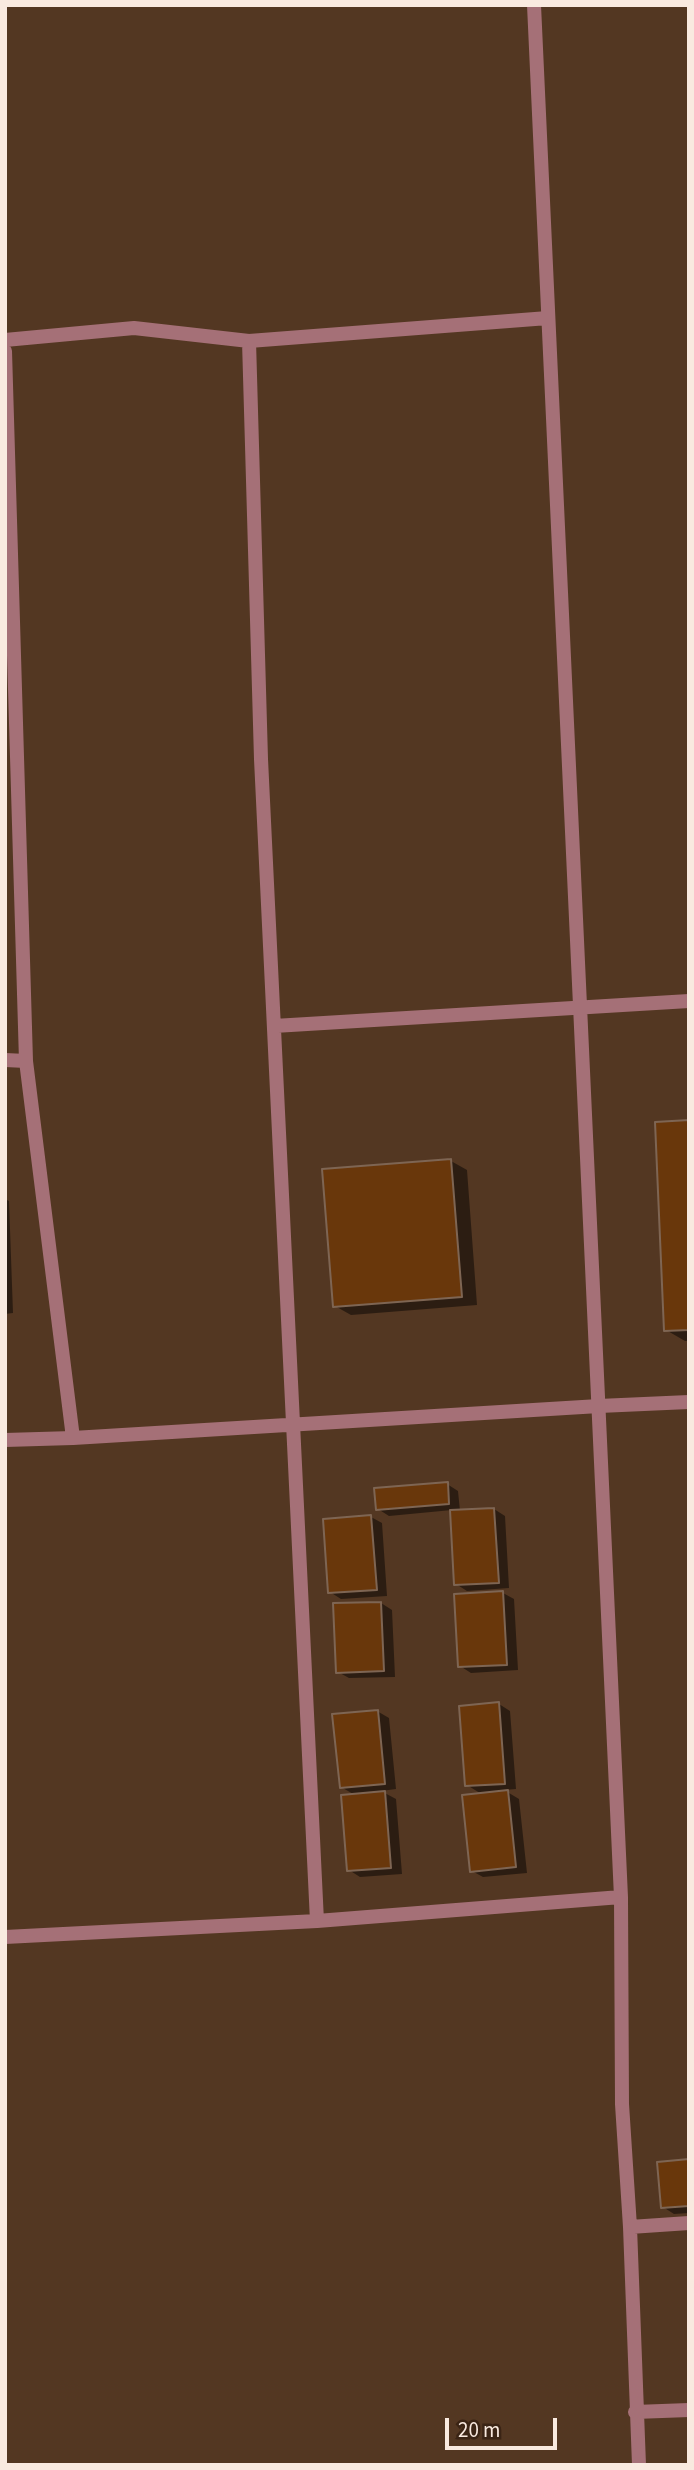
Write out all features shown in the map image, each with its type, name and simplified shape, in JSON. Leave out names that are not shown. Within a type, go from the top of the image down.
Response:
[{"type":"street","points":[[534,5],[621,1897],[622,2104],[630,2227],[639,2465]]},
{"type":"street","points":[[5,340],[134,328],[249,341],[548,318]]},
{"type":"street","points":[[249,341],[261,759],[317,1921]]},
{"type":"street","points":[[5,352],[26,1060],[73,1438]]},
{"type":"street","points":[[274,1026],[689,1001]]},
{"type":"street","points":[[5,1060],[26,1060]]},
{"type":"street","points":[[5,1440],[689,1402]]},
{"type":"street","points":[[5,1937],[317,1921],[621,1897]]},
{"type":"street","points":[[630,2227],[689,2223]]},
{"type":"street","points":[[635,2412],[689,2410]]},
{"type":"shaded area","points":[[5,5],[689,5],[689,2465],[5,2465]]},
{"type":"building","points":[[689,1120],[689,1330],[664,1331],[655,1122]]},
{"type":"building","points":[[451,1159],[462,1297],[333,1307],[322,1169]]},
{"type":"building","points":[[448,1482],[449,1504],[376,1510],[374,1488]]},
{"type":"building","points":[[494,1508],[499,1583],[454,1585],[450,1510]]},
{"type":"building","points":[[371,1515],[377,1590],[328,1593],[323,1519]]},
{"type":"building","points":[[503,1591],[507,1665],[458,1667],[454,1594]]},
{"type":"building","points":[[381,1602],[384,1671],[336,1673],[333,1603]]},
{"type":"building","points":[[499,1702],[505,1784],[465,1786],[459,1706]]},
{"type":"building","points":[[378,1710],[385,1784],[340,1788],[332,1714]]},
{"type":"building","points":[[508,1790],[516,1867],[470,1872],[462,1795]]},
{"type":"building","points":[[385,1791],[391,1868],[347,1871],[341,1795]]},
{"type":"building","points":[[689,2159],[689,2206],[661,2208],[657,2162]]}]
